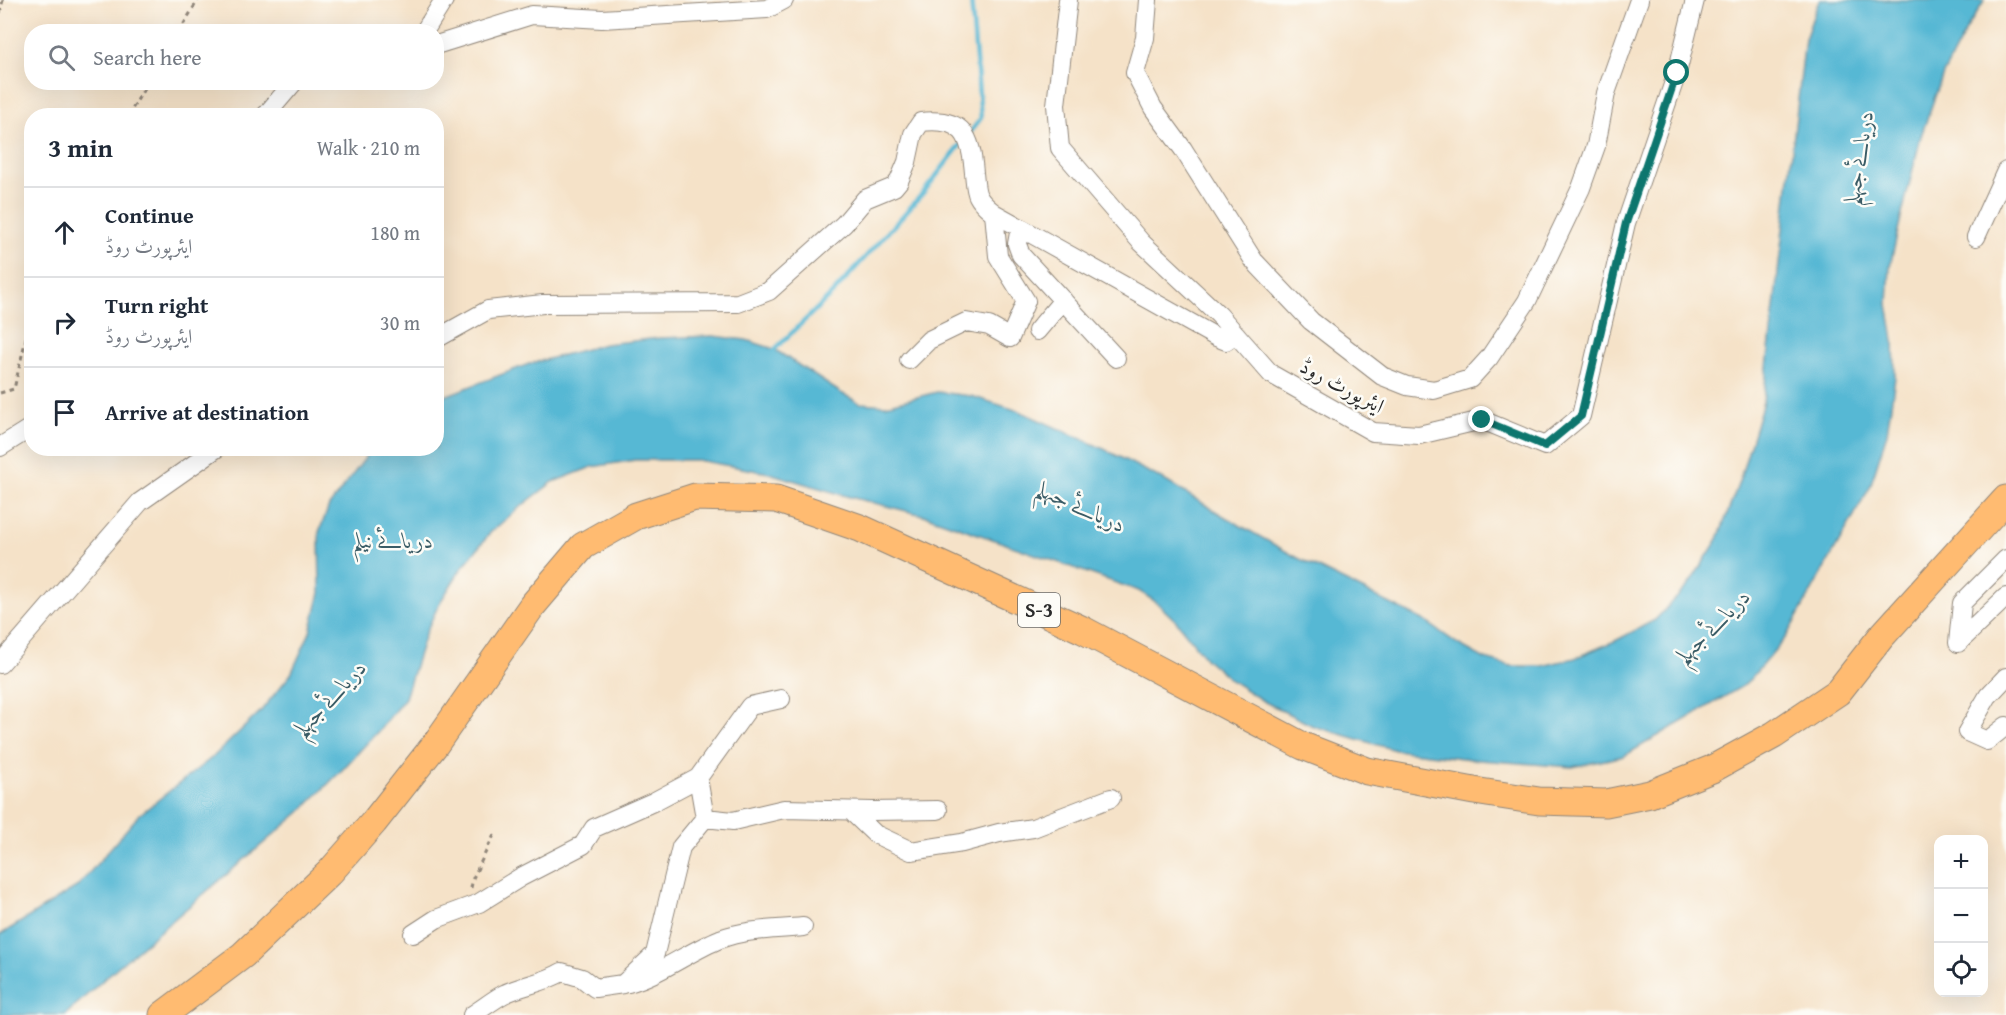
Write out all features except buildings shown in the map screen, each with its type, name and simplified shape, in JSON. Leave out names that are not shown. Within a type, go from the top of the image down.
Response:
[{"type":"highway","name":"S-3","points":[[163,1015],[243,955],[330,872],[374,822],[434,746],[532,606],[583,546],[636,516],[695,496],[776,499],[860,528],[1083,630],[1303,746],[1367,771],[1474,792],[1539,801],[1606,803],[1650,794],[1712,769],[1774,735],[1838,692],[1881,637],[2006,499]]},
{"type":"street","points":[[429,24],[444,0]]},
{"type":"street","points":[[444,42],[532,15],[602,19],[767,9],[784,0]]},
{"type":"street","name":"ایئرپورٹ روڈ","points":[[1068,0],[1056,105],[1060,148],[1141,243],[1219,315],[1272,374],[1373,432],[1419,435],[1482,420],[1545,446],[1581,416],[1626,223],[1677,73],[1695,0]]},
{"type":"street","points":[[1148,0],[1145,38],[1135,73],[1153,108],[1183,149],[1254,261],[1311,321],[1382,376],[1407,386],[1434,390],[1470,379],[1489,358],[1527,301],[1581,188],[1596,146],[1606,93],[1639,0]]},
{"type":"street","points":[[272,108],[287,90]]},
{"type":"street","points":[[444,335],[488,310],[543,304],[738,303],[769,291],[844,224],[865,199],[894,188],[907,162],[913,134],[921,122],[942,122],[962,129],[970,144],[977,195],[983,204],[994,213],[1216,337],[1226,341],[1236,334]]},
{"type":"street","points":[[1977,237],[2006,171]]},
{"type":"street","points":[[909,360],[929,340],[966,322],[989,326],[1010,338],[1026,301],[998,256],[994,213]]},
{"type":"street","points":[[1020,227],[1017,244],[1021,255],[1116,358]]},
{"type":"street","points":[[1036,331],[1063,300]]},
{"type":"street","points":[[0,447],[24,432]]},
{"type":"street","points":[[0,664],[140,502],[206,456]]},
{"type":"street","points":[[2006,559],[1962,603],[1958,643],[2006,597]]},
{"type":"street","points":[[2006,677],[1988,696],[1967,732],[1987,741],[2006,726]]},
{"type":"street","points":[[413,934],[436,919],[479,903],[521,877],[583,845],[594,828],[698,778],[750,706],[781,699]]},
{"type":"street","points":[[623,984],[655,954],[681,847],[705,818],[698,778]]},
{"type":"street","points":[[851,811],[875,834],[911,851],[1033,828],[1111,798]]},
{"type":"street","points":[[705,818],[733,821],[784,809],[938,810]]},
{"type":"street","points":[[472,1015],[505,994],[530,984],[547,981],[562,972],[582,978],[595,988],[623,984],[644,979],[721,939],[758,930],[803,927]]},
{"type":"path","points":[[0,13],[3,0]]},
{"type":"path","points":[[184,24],[198,0]]},
{"type":"path","points":[[133,108],[143,90]]},
{"type":"path","points":[[0,393],[14,389],[24,347]]},
{"type":"path","points":[[467,907],[473,878],[495,833]]},
{"type":"water","name":"دریائے نیلم","points":[[1819,0],[1985,0],[1943,74],[1921,136],[1899,226],[1890,266],[1888,304],[1894,340],[1895,377],[1887,433],[1870,487],[1786,637],[1746,684],[1624,756],[1572,767],[1479,760],[1395,750],[1313,726],[1263,701],[1232,681],[1206,659],[1176,621],[1156,602],[1139,591],[927,516],[846,496],[769,473],[697,460],[635,460],[592,467],[553,482],[491,532],[461,569],[439,604],[425,634],[405,698],[381,728],[299,813],[113,971],[65,1015],[0,1015],[0,935],[78,886],[139,815],[214,756],[260,712],[291,674],[310,632],[320,593],[319,532],[329,506],[367,456],[444,456],[444,396],[529,364],[605,344],[660,338],[713,336],[746,340],[774,349],[860,403],[886,405],[937,392],[971,396],[1019,411],[1104,449],[1164,480],[1298,558],[1425,621],[1485,659],[1511,666],[1542,666],[1575,658],[1655,620],[1688,586],[1718,539],[1739,482],[1763,402],[1805,39]]},
{"type":"waterway","points":[[969,134],[981,118],[971,0]]},
{"type":"waterway","points":[[772,352],[834,292],[923,193],[964,140]]},
{"type":"route","points":[[1482,420],[1545,446],[1581,416],[1626,223],[1677,73]]},
{"type":"water label","name":"دریائے جہلم","points":[[1858,158]]},
{"type":"water label","name":"دریائے جہلم","points":[[1081,506]]},
{"type":"water label","name":"دریائے جہلم","points":[[1712,626]]},
{"type":"water label","name":"دریائے جہلم","points":[[329,698]]}]
